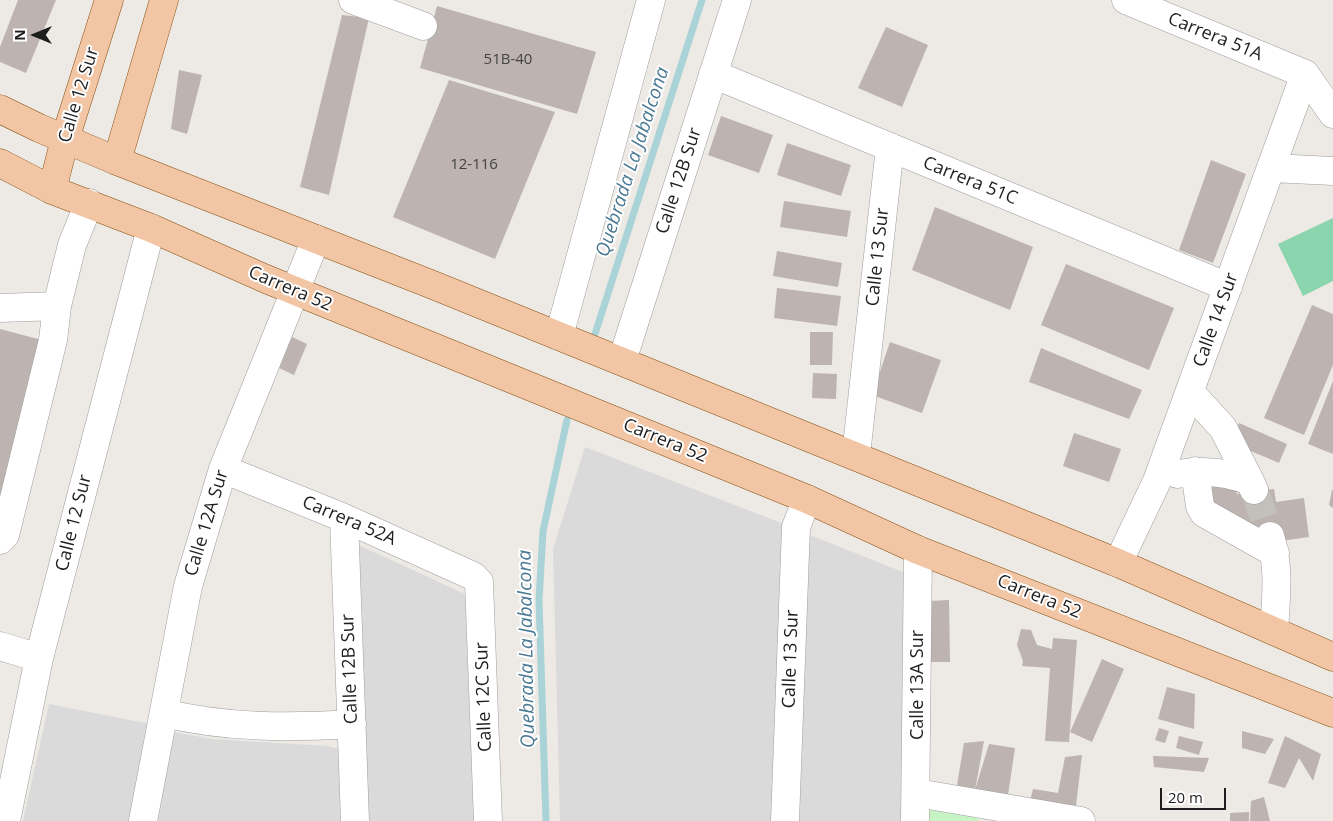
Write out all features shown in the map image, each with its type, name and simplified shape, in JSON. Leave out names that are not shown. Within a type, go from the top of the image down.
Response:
[{"type":"main road","name":"Calle 12 Sur","points":[[52,190],[65,139],[109,0]]},
{"type":"main road","points":[[117,161],[164,0]]},
{"type":"main road","points":[[0,109],[117,161],[622,361],[1118,563],[1333,657]]},
{"type":"main road","name":"Carrera 52","points":[[0,163],[52,190],[151,228],[296,292],[807,499],[918,550],[1333,713]]},
{"type":"street","points":[[353,0],[423,26]]},
{"type":"street","points":[[559,336],[651,0]]},
{"type":"street","name":"Calle 12B Sur","points":[[622,361],[737,0]]},
{"type":"street","name":"Carrera 51A","points":[[1126,0],[1305,74]]},
{"type":"street","name":"Carrera 51C","points":[[713,74],[1228,287]]},
{"type":"street","points":[[1305,74],[1333,114]]},
{"type":"street","name":"Calle 14 Sur","points":[[1118,563],[1157,480],[1305,74]]},
{"type":"street","name":"Calle 13 Sur","points":[[856,456],[890,147]]},
{"type":"street","points":[[1271,168],[1333,171]]},
{"type":"street","points":[[0,540],[5,535],[48,359],[57,306],[72,245],[89,203]]},
{"type":"street","name":"Calle 12 Sur","points":[[6,821],[39,658],[151,228]]},
{"type":"street","name":"Calle 12A Sur","points":[[143,821],[188,586],[223,469],[316,239]]},
{"type":"street","points":[[0,308],[57,306]]},
{"type":"street","points":[[1157,480],[1195,471],[1229,473],[1252,486],[1223,428],[1190,392]]},
{"type":"street","name":"Carrera 52A","points":[[223,469],[344,518],[474,576]]},
{"type":"street","points":[[1195,471],[1200,506],[1204,513],[1272,541],[1278,578],[1274,631]]},
{"type":"street","name":"Calle 13 Sur","points":[[785,821],[796,528],[807,499]]},
{"type":"street","name":"Calle 12B Sur","points":[[344,518],[355,821]]},
{"type":"street","name":"Calle 13A Sur","points":[[915,821],[917,793],[918,550]]},
{"type":"street","name":"Calle 12C Sur","points":[[474,576],[479,582],[481,596],[488,821]]},
{"type":"street","points":[[0,646],[39,658]]},
{"type":"street","points":[[164,713],[197,721],[287,728],[352,724]]},
{"type":"street","points":[[917,793],[1047,818],[1081,821]]},
{"type":"shaded area","points":[[585,447],[789,526],[771,821],[560,821],[553,549]]},
{"type":"shaded area","points":[[802,532],[913,576],[904,821],[793,821]]},
{"type":"shaded area","points":[[354,543],[465,594],[474,821],[362,821]]},
{"type":"shaded area","points":[[49,704],[150,724],[129,821],[23,821]]},
{"type":"shaded area","points":[[168,731],[212,739],[328,746],[343,750],[347,821],[149,821]]},
{"type":"green space","points":[[1333,218],[1333,281],[1303,296],[1278,244]]},
{"type":"green space","points":[[918,804],[978,816],[978,821],[918,821]]},
{"type":"building","points":[[18,0],[56,0],[26,73],[0,62],[0,47]]},
{"type":"building","points":[[437,6],[596,52],[577,114],[420,68]]},
{"type":"building","points":[[342,15],[369,18],[329,195],[300,187]]},
{"type":"building","points":[[886,27],[928,45],[902,107],[858,88]]},
{"type":"building","points":[[179,70],[202,75],[187,134],[171,129]]},
{"type":"building","points":[[449,80],[555,112],[495,259],[393,217]]},
{"type":"building","points":[[721,116],[773,135],[759,173],[708,155]]},
{"type":"building","points":[[787,143],[851,165],[841,196],[777,175]]},
{"type":"building","points":[[1211,160],[1246,174],[1213,263],[1179,250]]},
{"type":"building","points":[[784,201],[851,211],[847,237],[780,227]]},
{"type":"building","points":[[935,207],[1033,247],[1010,310],[912,270]]},
{"type":"building","points":[[777,251],[842,263],[838,287],[773,276]]},
{"type":"building","points":[[1066,264],[1174,308],[1149,370],[1041,325]]},
{"type":"building","points":[[777,288],[841,296],[837,326],[774,318]]},
{"type":"building","points":[[1312,305],[1333,314],[1333,365],[1304,435],[1264,418]]},
{"type":"building","points":[[0,329],[42,340],[0,501]]},
{"type":"building","points":[[810,332],[833,332],[832,365],[810,365]]},
{"type":"building","points":[[292,337],[307,344],[294,375],[279,368]]},
{"type":"building","points":[[890,342],[941,360],[922,413],[872,395]]},
{"type":"building","points":[[1041,348],[1142,390],[1129,419],[1029,382]]},
{"type":"building","points":[[813,373],[837,374],[836,399],[812,398]]},
{"type":"building","points":[[1333,381],[1333,454],[1308,444]]},
{"type":"building","points":[[1239,423],[1287,444],[1279,463],[1232,443]]},
{"type":"building","points":[[1074,433],[1121,449],[1109,482],[1063,466]]},
{"type":"building","points":[[1234,480],[1237,494],[1274,489],[1276,502],[1304,498],[1309,537],[1281,541],[1207,525],[1205,482]]},
{"type":"building","points":[[1333,490],[1333,508],[1329,505]]},
{"type":"building","points":[[949,600],[950,662],[929,662],[929,601]]},
{"type":"building","points":[[1021,629],[1031,630],[1037,645],[1052,649],[1053,638],[1077,640],[1069,742],[1045,741],[1050,668],[1022,666],[1023,661],[1017,645]]},
{"type":"building","points":[[1102,659],[1124,669],[1092,742],[1070,732]]},
{"type":"building","points":[[1167,687],[1195,694],[1194,729],[1158,719]]},
{"type":"building","points":[[1159,728],[1169,731],[1165,743],[1155,740]]},
{"type":"building","points":[[1242,731],[1274,739],[1265,754],[1242,748]]},
{"type":"building","points":[[1179,736],[1203,742],[1199,755],[1176,748]]},
{"type":"building","points":[[1285,736],[1321,754],[1313,781],[1299,758],[1285,788],[1268,783]]},
{"type":"building","points":[[984,741],[975,790],[989,744],[1015,748],[1008,795],[956,791],[964,743]]},
{"type":"building","points":[[1082,755],[1075,814],[1029,805],[1033,789],[1058,793],[1065,757]]},
{"type":"building","points":[[1153,756],[1209,758],[1204,772],[1154,767]]},
{"type":"building","points":[[1264,797],[1270,821],[1250,821],[1251,801]]},
{"type":"building","points":[[1249,812],[1249,821],[1230,821],[1230,813]]},
{"type":"waterway","name":"Quebrada La Jabalcona","points":[[595,334],[702,0]]},
{"type":"waterway","name":"Quebrada La Jabalcona","points":[[546,821],[539,600],[543,531],[567,420]]},
{"type":"tunnel","points":[[1255,491],[1268,530]]}]
